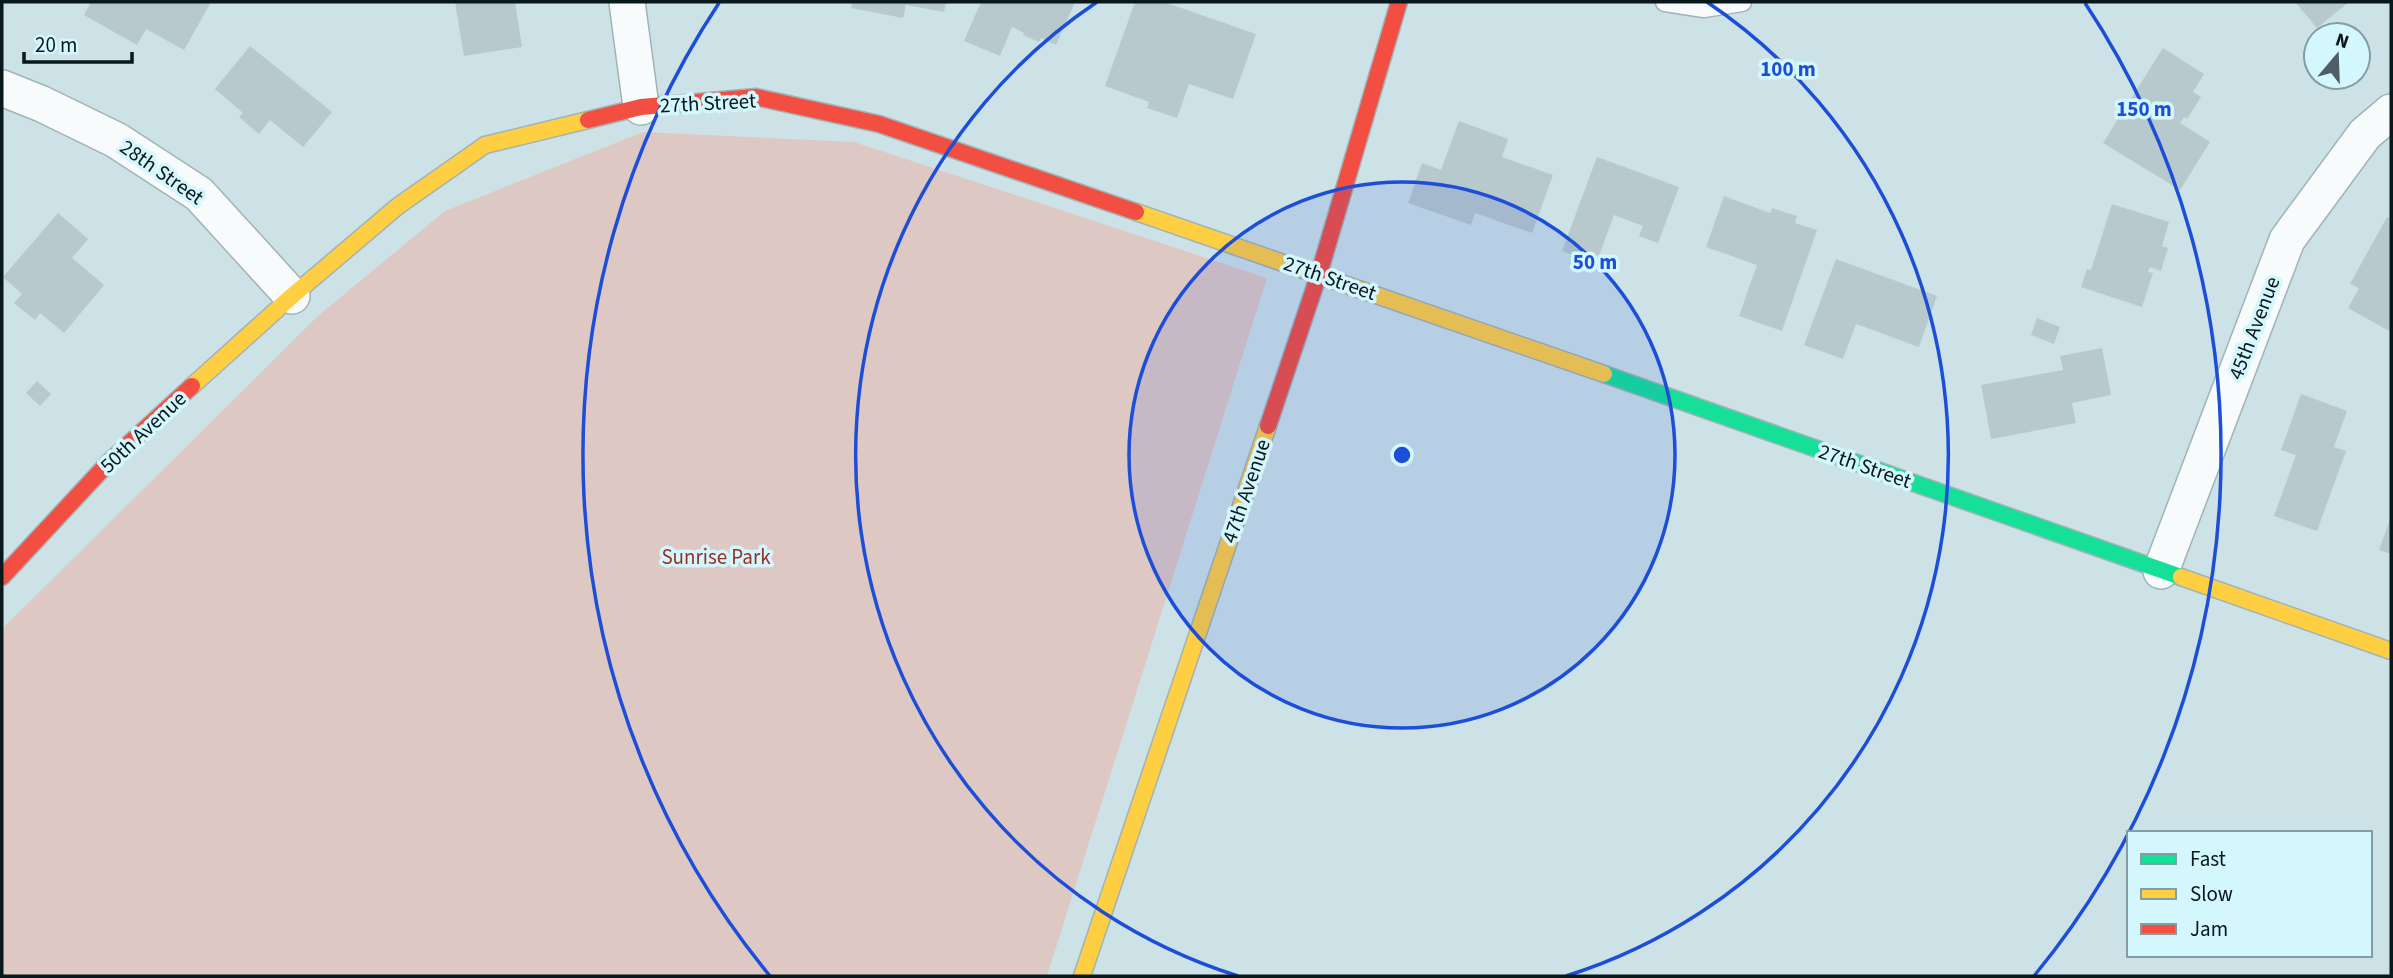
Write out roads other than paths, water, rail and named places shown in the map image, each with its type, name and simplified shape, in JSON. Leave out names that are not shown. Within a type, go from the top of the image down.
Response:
[{"type":"street","points":[[627,2],[641,107]]},
{"type":"street","name":"47th Avenue","points":[[1082,976],[1319,274],[1399,2]]},
{"type":"street","name":"28th Street","points":[[2,88],[116,139],[199,194],[292,296]]},
{"type":"street","name":"27th Street","points":[[292,296],[398,206],[485,145],[641,107],[756,97],[879,124],[1319,274],[2391,651]]},
{"type":"street","name":"45th Avenue","points":[[2161,570],[2287,240],[2365,134],[2391,112]]},
{"type":"street","name":"50th Avenue","points":[[2,577],[110,461],[292,296]]},
{"type":"lane","points":[[1665,2],[1704,8],[1742,2]]},
{"type":"park label","name":"Sunrise Park","points":[[716,557]]}]
